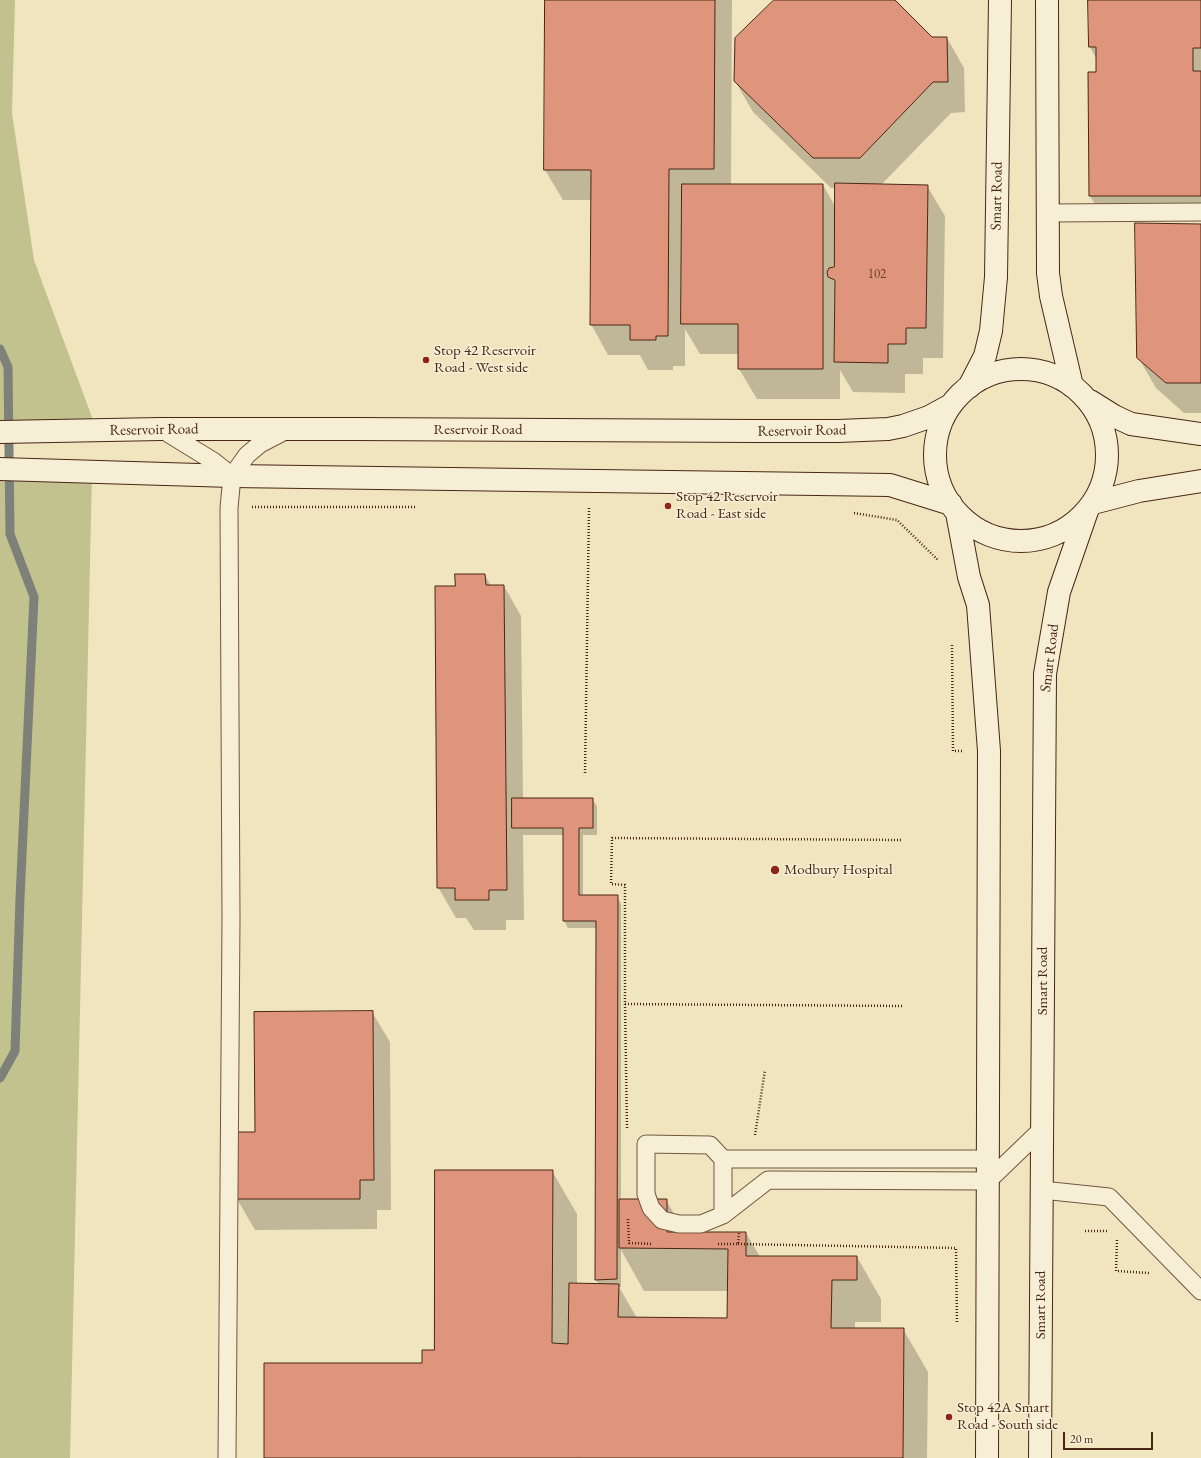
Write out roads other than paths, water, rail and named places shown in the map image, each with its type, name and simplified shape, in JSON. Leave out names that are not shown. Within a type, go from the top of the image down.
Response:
[{"type":"main road","name":"Smart Road","points":[[969,386],[985,356],[992,332],[996,277],[1000,0]]},
{"type":"main road","points":[[1047,0],[1048,274],[1051,296],[1079,392]]},
{"type":"main road","points":[[1201,434],[1131,424],[1114,416],[1058,377],[1029,369],[1013,370],[998,372],[969,386],[952,405],[943,420],[937,437],[936,454],[937,472],[942,489],[954,509],[978,530],[1003,540],[1023,541],[1043,539],[1067,528],[1090,507],[1139,491],[1201,481]]},
{"type":"main road","name":"Smart Road","points":[[1040,1458],[1045,674],[1059,592],[1090,507],[1104,480],[1107,443],[1094,408],[1079,392]]},
{"type":"main road","name":"Reservoir Road","points":[[5,432],[161,429],[747,431],[888,429],[903,426],[929,417],[952,405]]},
{"type":"main road","points":[[0,469],[232,476],[890,485],[954,509]]},
{"type":"main road","points":[[954,509],[969,577],[978,606],[989,752],[987,1458]]},
{"type":"lane","points":[[1048,213],[1201,212]]},
{"type":"lane","points":[[161,429],[213,461],[232,476]]},
{"type":"lane","points":[[227,1458],[231,919],[229,508],[232,476],[247,455],[260,444],[290,429]]},
{"type":"lane","points":[[723,1216],[723,1159],[710,1145],[646,1144],[646,1194],[651,1208],[662,1220],[679,1224],[701,1224],[723,1216],[768,1180],[988,1181],[1042,1129]]},
{"type":"lane","points":[[723,1159],[988,1159]]},
{"type":"lane","points":[[1042,1190],[1109,1197],[1201,1291]]},
{"type":"waterway","points":[[0,349],[8,367],[10,534],[34,597],[20,898],[15,1051],[0,1078]]},
{"type":"place","name":"Stop 42 Reservoir Road - West side","points":[[426,360]]},
{"type":"place","name":"Stop 42 Reservoir Road - East side","points":[[668,506]]},
{"type":"place","name":"Modbury Hospital","points":[[775,870]]},
{"type":"place","name":"Stop 42A Smart Road - South side","points":[[949,1417]]}]
